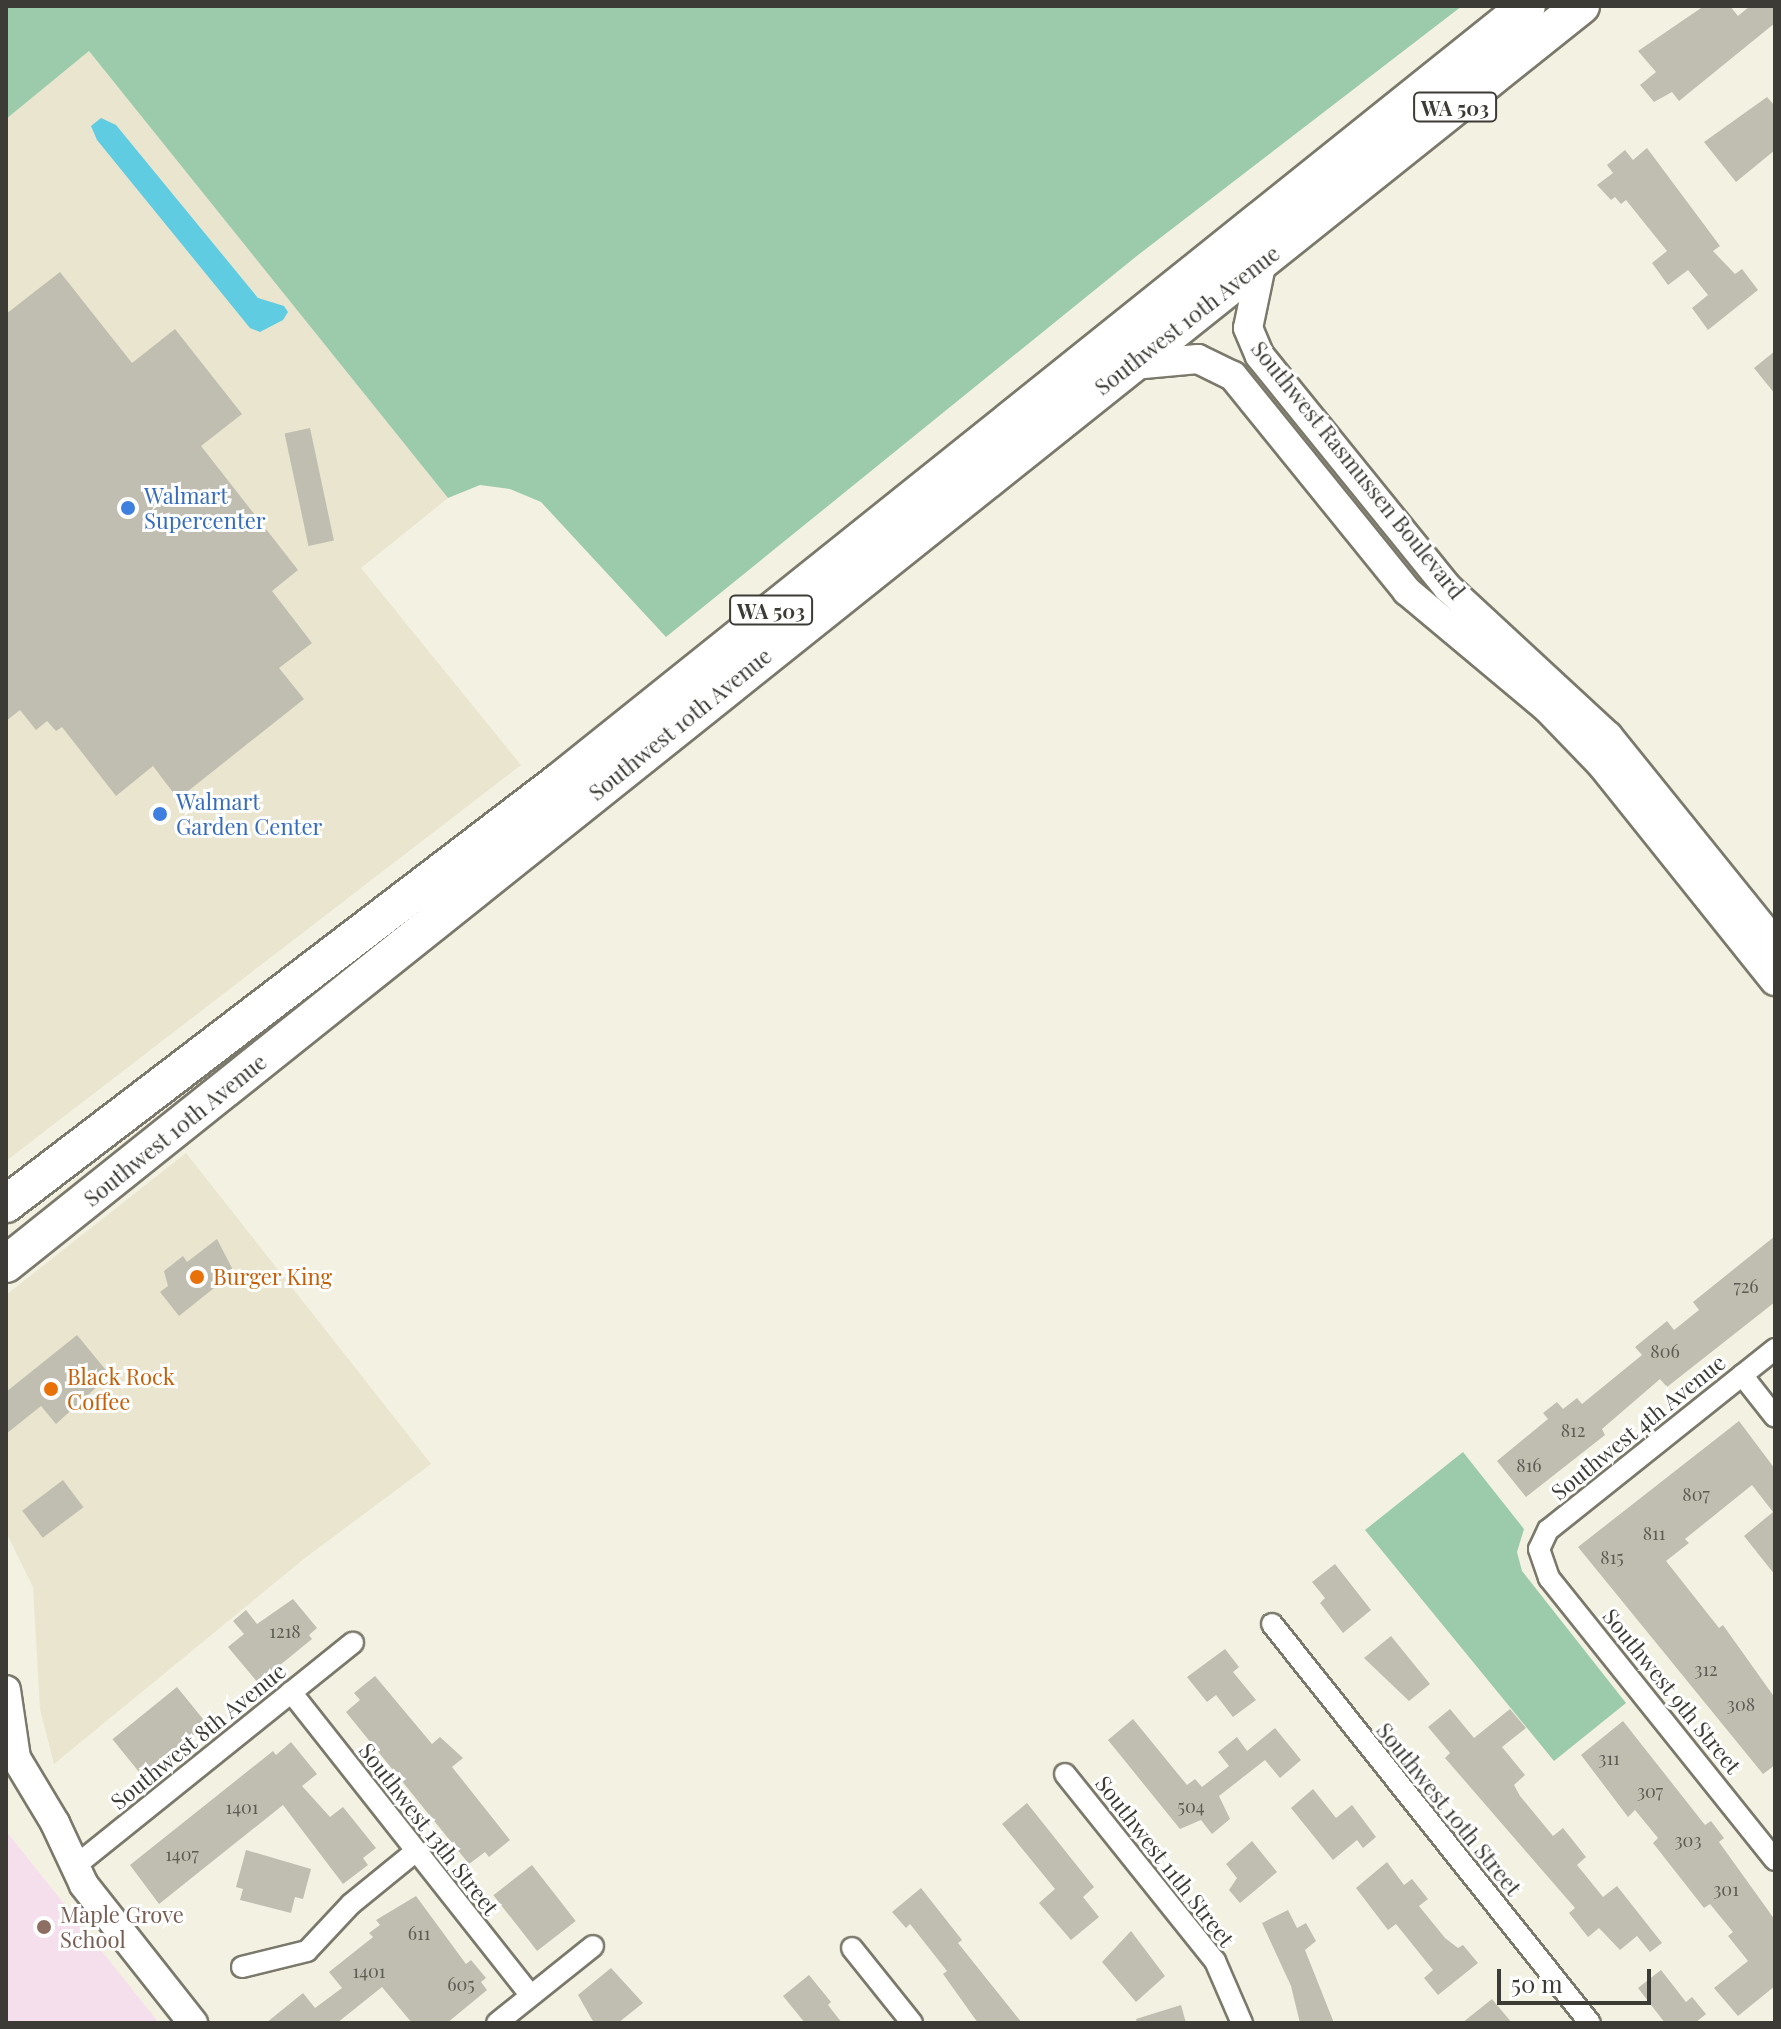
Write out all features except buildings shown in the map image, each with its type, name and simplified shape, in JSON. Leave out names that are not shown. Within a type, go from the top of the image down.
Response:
[{"type":"highway","name":"Southwest 10th Avenue","points":[[6,1204],[560,781],[1527,6]]},
{"type":"highway","name":"Southwest 10th Avenue","points":[[6,1264],[1581,6]]},
{"type":"street","name":"Southwest Rasmussen Boulevard","points":[[1262,261],[1248,328],[1260,356],[1448,588],[1608,736],[1775,943]]},
{"type":"street","name":"Southwest Rasmussen Boulevard","points":[[1128,366],[1198,359],[1233,376],[1407,591],[1547,708],[1601,764],[1775,981]]},
{"type":"street","name":"Southwest 4th Avenue","points":[[1539,1549],[1548,1530],[1775,1349]]},
{"type":"street","points":[[1742,1375],[1775,1417]]},
{"type":"street","name":"Southwest 9th Street","points":[[1539,1549],[1549,1578],[1775,1860]]},
{"type":"street","name":"Southwest 10th Street","points":[[1272,1624],[1590,2023]]},
{"type":"street","name":"Southwest 8th Avenue","points":[[74,1867],[353,1643]]},
{"type":"street","points":[[6,1690],[13,1774],[55,1823],[74,1867],[193,2023]]},
{"type":"street","name":"Southwest 13th Street","points":[[291,1692],[530,1995]]},
{"type":"street","name":"Southwest 11th Street","points":[[1065,1774],[1215,1961],[1242,2023]]},
{"type":"street","points":[[242,1967],[307,1951],[351,1904],[416,1851]]},
{"type":"street","points":[[497,2023],[593,1946]]},
{"type":"street","points":[[852,1948],[912,2023]]},
{"type":"shaded area","points":[[89,51],[448,498],[361,568],[521,765],[6,1161],[6,118]]},
{"type":"shaded area","points":[[186,1153],[431,1464],[305,1558],[54,1764],[40,1709],[33,1587],[6,1532],[6,1295]]},
{"type":"shaded area","name":"Maple Grove School","points":[[6,1831],[159,2023],[6,2023]]},
{"type":"green space","points":[[6,6],[1462,6],[1138,255],[666,637],[541,502],[510,489],[480,485],[448,498],[89,51],[6,119]]},
{"type":"green space","points":[[1463,1452],[1524,1529],[1517,1552],[1522,1571],[1626,1703],[1554,1761],[1365,1530]]},
{"type":"water","points":[[101,118],[116,125],[258,298],[284,306],[288,312],[283,320],[260,332],[250,328],[97,140],[91,126]]},
{"type":"place","name":"Walmart Supercenter","points":[[128,508]]},
{"type":"place","name":"Walmart Garden Center","points":[[160,814]]},
{"type":"place","name":"Burger King","points":[[197,1277]]},
{"type":"place","name":"Black Rock Coffee","points":[[51,1389]]},
{"type":"place","name":"Maple Grove School","points":[[44,1927]]}]
